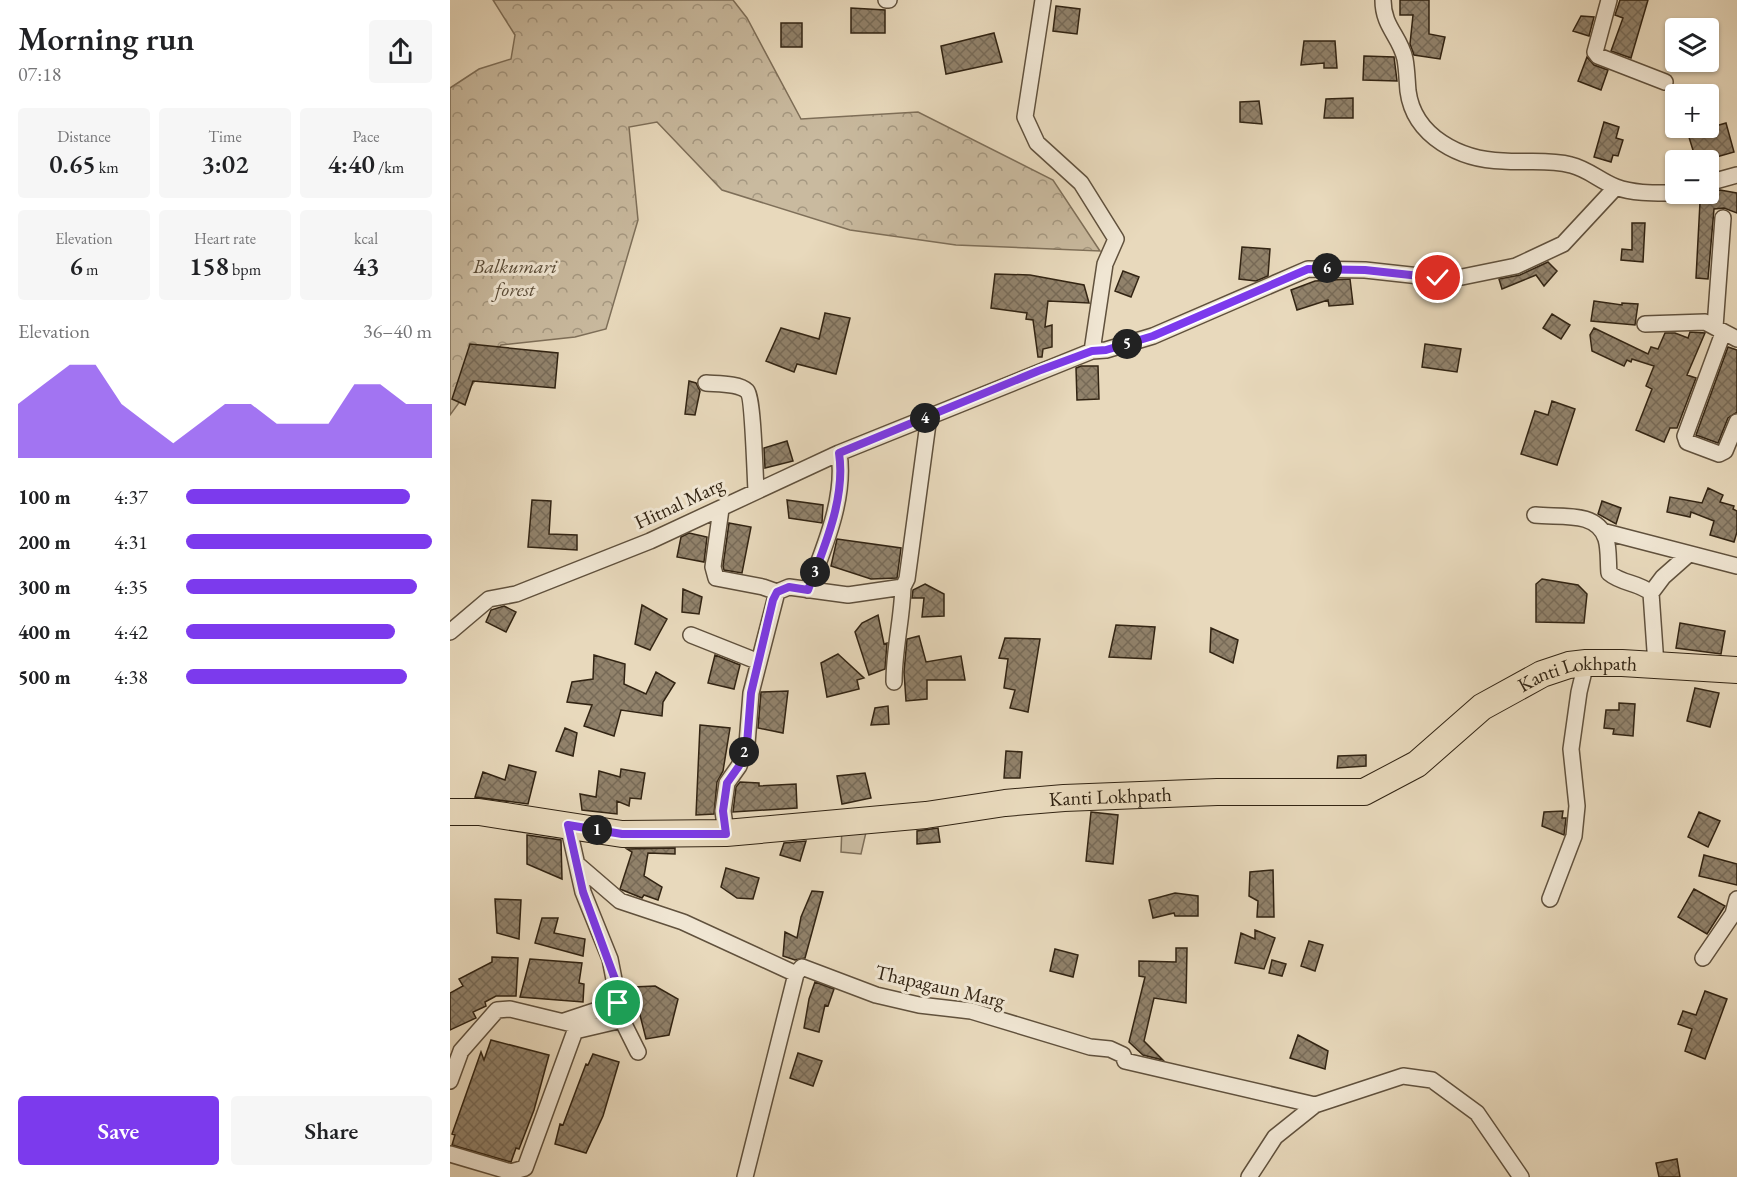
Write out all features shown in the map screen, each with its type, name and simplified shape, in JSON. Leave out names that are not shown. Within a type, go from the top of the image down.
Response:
[{"type":"main road","name":"Kanti Lokhpath","points":[[450,812],[479,812],[622,834],[726,834],[926,815],[1005,803],[1064,798],[1217,792],[1364,792],[1417,765],[1482,706],[1542,674],[1569,665],[1586,663],[1656,665],[1737,670]]},
{"type":"street","points":[[1042,0],[1025,117],[1037,143],[1080,183],[1116,239],[1105,264],[1092,351]]},
{"type":"street","points":[[1383,0],[1384,20],[1404,55],[1408,92],[1420,123],[1438,141],[1465,155],[1501,162],[1542,160],[1571,165],[1591,172],[1616,187],[1648,193],[1665,193]]},
{"type":"street","points":[[1610,0],[1595,52],[1598,56],[1665,82]]},
{"type":"street","points":[[1719,180],[1737,175]]},
{"type":"street","name":"Hitnal Marg","points":[[450,632],[489,599],[516,594],[721,509],[756,489],[929,416],[1092,351],[1106,350],[1153,336],[1308,269],[1349,269],[1446,278],[1516,266],[1563,244],[1616,187]]},
{"type":"street","points":[[1723,218],[1725,333],[1685,436],[1687,442],[1719,454],[1725,451],[1737,422]]},
{"type":"street","points":[[1646,324],[1705,322],[1725,333]]},
{"type":"street","points":[[706,383],[742,387],[748,392],[752,401],[751,426],[756,489]]},
{"type":"street","points":[[894,682],[894,653],[902,620],[903,587],[907,579],[929,416]]},
{"type":"street","points":[[808,590],[834,513],[841,466],[839,453]]},
{"type":"street","points":[[721,509],[713,567],[716,578],[777,592],[789,587],[848,595],[903,587]]},
{"type":"street","points":[[1534,515],[1587,518],[1599,525],[1606,540],[1609,573],[1617,580],[1642,586],[1651,593]]},
{"type":"street","points":[[1602,531],[1737,566]]},
{"type":"street","points":[[1656,665],[1651,593],[1669,571],[1689,554]]},
{"type":"street","points":[[726,834],[723,811],[727,783],[739,766],[747,744],[751,693],[777,592]]},
{"type":"street","points":[[691,635],[759,662]]},
{"type":"street","points":[[1550,900],[1574,836],[1577,806],[1571,749],[1579,692],[1586,663]]},
{"type":"street","points":[[568,825],[583,892],[610,959],[622,1020],[638,1052]]},
{"type":"street","name":"Thapagaun Marg","points":[[577,864],[620,902],[683,922],[796,974],[802,967],[876,995],[919,1005],[971,1011],[1089,1047],[1110,1048],[1123,1055],[1125,1061],[1315,1105]]},
{"type":"street","points":[[1703,958],[1733,914],[1737,898]]},
{"type":"street","points":[[745,1177],[796,974]]},
{"type":"street","points":[[450,1154],[511,1172],[525,1168],[569,1026],[618,1003]]},
{"type":"street","points":[[450,1081],[455,1053],[497,1010],[510,1009],[569,1026],[622,1020]]},
{"type":"street","points":[[1249,1177],[1275,1137],[1315,1105],[1402,1076],[1432,1080],[1477,1113],[1521,1177]]},
{"type":"green space","name":"Balkumari forest","points":[[493,0],[733,0],[747,18],[801,119],[918,112],[1053,180],[1100,251],[956,245],[850,230],[722,190],[657,122],[629,127],[638,220],[606,329],[575,337],[501,345],[450,415],[450,88],[479,69],[511,59],[515,35]]},
{"type":"green space","points":[[842,826],[867,828],[861,854],[841,852]]},
{"type":"building","points":[[1400,0],[1429,0],[1429,34],[1445,37],[1440,59],[1414,55],[1410,44],[1413,15],[1400,15]]},
{"type":"building","points":[[1620,0],[1648,0],[1631,58],[1611,51],[1623,18],[1615,15]]},
{"type":"building","points":[[1056,6],[1080,9],[1077,34],[1053,31]]},
{"type":"building","points":[[851,8],[885,10],[885,33],[851,33]]},
{"type":"building","points":[[1581,16],[1594,17],[1589,36],[1573,31]]},
{"type":"building","points":[[781,23],[802,23],[802,47],[781,47]]},
{"type":"building","points":[[994,33],[1002,62],[946,74],[941,46]]},
{"type":"building","points":[[1304,41],[1335,41],[1337,68],[1324,68],[1324,63],[1301,65]]},
{"type":"building","points":[[1364,56],[1394,57],[1397,81],[1363,80]]},
{"type":"building","points":[[1587,57],[1594,65],[1608,70],[1601,90],[1578,81]]},
{"type":"building","points":[[1353,98],[1353,118],[1324,118],[1326,99]]},
{"type":"building","points":[[1259,101],[1262,124],[1240,122],[1240,102]]},
{"type":"building","points":[[1604,122],[1619,127],[1616,138],[1623,140],[1618,156],[1613,155],[1611,162],[1594,157]]},
{"type":"building","points":[[1726,123],[1734,152],[1719,156],[1719,150],[1693,150],[1689,138],[1719,138],[1719,125]]},
{"type":"building","points":[[1719,190],[1737,193],[1737,213],[1724,208],[1714,209],[1708,279],[1696,278],[1700,204],[1719,204]]},
{"type":"building","points":[[1632,223],[1645,223],[1643,262],[1621,260],[1622,249],[1632,250]]},
{"type":"building","points":[[1242,247],[1270,249],[1268,276],[1256,281],[1239,279]]},
{"type":"building","points":[[1548,262],[1557,271],[1544,286],[1536,275],[1502,289],[1499,279],[1520,275]]},
{"type":"building","points":[[1123,271],[1139,277],[1131,297],[1115,291]]},
{"type":"building","points":[[995,274],[1030,275],[1084,285],[1089,303],[1048,301],[1045,327],[1052,325],[1052,347],[1043,349],[1042,357],[1038,357],[1033,320],[1026,319],[1027,313],[991,308]]},
{"type":"building","points":[[1350,279],[1353,304],[1329,306],[1328,300],[1297,310],[1291,290],[1315,281]]},
{"type":"building","points":[[1594,301],[1622,305],[1622,303],[1638,304],[1635,325],[1591,321]]},
{"type":"building","points":[[825,313],[850,318],[836,374],[797,364],[794,372],[766,361],[781,328],[819,339]]},
{"type":"building","points":[[1552,314],[1570,325],[1561,339],[1543,328]]},
{"type":"building","points":[[1594,328],[1648,354],[1651,347],[1658,349],[1665,333],[1675,333],[1688,338],[1690,332],[1705,333],[1687,375],[1696,378],[1677,428],[1670,428],[1664,442],[1636,430],[1652,389],[1646,386],[1654,366],[1632,359],[1631,362],[1627,360],[1624,366],[1592,351],[1590,335]]},
{"type":"building","points":[[470,344],[558,353],[555,388],[473,381],[465,405],[452,399]]},
{"type":"building","points":[[1425,344],[1461,349],[1457,372],[1422,367]]},
{"type":"building","points":[[1728,347],[1737,350],[1737,412],[1728,418],[1718,443],[1696,435]]},
{"type":"building","points":[[1098,366],[1099,399],[1077,400],[1076,368]]},
{"type":"building","points":[[689,381],[696,383],[700,391],[695,415],[685,414]]},
{"type":"building","points":[[1552,401],[1575,409],[1557,465],[1521,454],[1535,411],[1548,415]]},
{"type":"building","points":[[787,441],[793,461],[765,468],[764,448]]},
{"type":"building","points":[[1708,488],[1723,495],[1720,502],[1734,506],[1733,509],[1737,511],[1737,532],[1734,542],[1710,535],[1714,521],[1691,512],[1690,517],[1667,512],[1670,497],[1702,503]]},
{"type":"building","points":[[532,500],[551,501],[549,534],[577,535],[577,550],[528,547]]},
{"type":"building","points":[[787,500],[823,505],[822,523],[789,518]]},
{"type":"building","points":[[1602,501],[1621,508],[1616,524],[1598,514]]},
{"type":"building","points":[[729,523],[751,527],[742,573],[724,570]]},
{"type":"building","points":[[689,533],[707,537],[704,562],[677,557],[681,537]]},
{"type":"building","points":[[837,539],[901,548],[897,578],[871,579],[831,566]]},
{"type":"building","points":[[1542,579],[1578,585],[1587,594],[1584,623],[1536,622],[1536,584]]},
{"type":"building","points":[[925,584],[944,594],[944,616],[922,617],[924,598],[912,598],[913,590]]},
{"type":"building","points":[[683,589],[702,597],[699,614],[682,612]]},
{"type":"building","points":[[642,605],[667,619],[650,650],[635,644]]},
{"type":"building","points":[[504,606],[516,612],[506,632],[486,622],[491,610]]},
{"type":"building","points":[[878,615],[884,644],[887,643],[885,669],[869,675],[855,632],[862,623]]},
{"type":"building","points":[[1680,623],[1725,631],[1721,654],[1676,648]]},
{"type":"building","points":[[1116,625],[1155,627],[1151,659],[1109,657]]},
{"type":"building","points":[[1211,628],[1238,640],[1233,663],[1210,652]]},
{"type":"building","points":[[919,636],[926,662],[961,656],[965,680],[927,680],[927,699],[906,701],[904,672],[907,639]]},
{"type":"building","points":[[1005,638],[1040,639],[1028,712],[1010,708],[1015,690],[1004,688],[1008,659],[999,658]]},
{"type":"building","points":[[838,654],[864,678],[857,680],[859,689],[827,697],[821,663]]},
{"type":"building","points":[[594,655],[625,664],[624,684],[646,694],[656,672],[675,683],[663,702],[662,716],[621,710],[614,736],[584,726],[592,705],[567,702],[572,682],[593,679]]},
{"type":"building","points":[[715,655],[740,665],[734,689],[708,683]]},
{"type":"building","points":[[1695,688],[1719,693],[1710,727],[1687,721]]},
{"type":"building","points":[[788,691],[783,733],[758,728],[761,692]]},
{"type":"building","points":[[1619,703],[1635,704],[1633,736],[1613,734],[1614,729],[1604,728],[1606,710],[1619,710]]},
{"type":"building","points":[[888,706],[889,724],[871,725],[875,708]]},
{"type":"building","points":[[700,725],[730,728],[723,771],[717,782],[714,814],[696,815]]},
{"type":"building","points":[[565,728],[577,733],[573,756],[556,751]]},
{"type":"building","points":[[1006,751],[1022,752],[1020,778],[1004,778]]},
{"type":"building","points":[[1366,755],[1366,766],[1337,768],[1338,756]]},
{"type":"building","points":[[509,765],[536,772],[528,804],[475,797],[483,772],[505,780]]},
{"type":"building","points":[[621,769],[645,773],[641,799],[630,798],[629,806],[617,801],[617,814],[582,810],[580,794],[596,797],[599,771],[620,777]]},
{"type":"building","points":[[865,773],[871,798],[842,804],[837,776]]},
{"type":"building","points":[[740,782],[759,783],[759,786],[796,784],[797,808],[733,812],[736,787]]},
{"type":"building","points":[[1563,811],[1562,818],[1566,818],[1564,835],[1542,826],[1544,812]]},
{"type":"building","points":[[1091,812],[1118,815],[1113,864],[1086,861]]},
{"type":"building","points":[[1699,812],[1720,821],[1708,847],[1688,837]]},
{"type":"building","points":[[938,828],[940,842],[917,844],[917,831]]},
{"type":"building","points":[[527,835],[561,840],[562,879],[527,864]]},
{"type":"building","points":[[806,841],[800,861],[780,855],[784,843]]},
{"type":"building","points":[[675,848],[675,854],[648,853],[644,876],[662,887],[658,900],[644,895],[642,898],[620,889],[632,852],[627,849]]},
{"type":"building","points":[[1704,855],[1737,864],[1737,885],[1699,876]]},
{"type":"building","points":[[726,868],[759,878],[753,899],[737,898],[721,887]]},
{"type":"building","points":[[1273,870],[1274,917],[1257,917],[1258,901],[1249,896],[1250,872]]},
{"type":"building","points":[[1694,889],[1725,906],[1707,934],[1678,917]]},
{"type":"building","points":[[812,891],[823,892],[805,958],[795,960],[783,956],[785,932],[797,938],[801,917]]},
{"type":"building","points":[[1175,893],[1198,896],[1198,916],[1175,916],[1174,913],[1153,918],[1149,900]]},
{"type":"building","points":[[495,899],[521,900],[519,939],[497,933]]},
{"type":"building","points":[[542,918],[558,918],[554,933],[585,939],[583,956],[535,943]]},
{"type":"building","points":[[1255,930],[1275,938],[1264,969],[1235,963],[1241,933],[1255,939]]},
{"type":"building","points":[[1309,941],[1323,945],[1315,971],[1301,966]]},
{"type":"building","points":[[1176,948],[1187,948],[1186,1003],[1154,998],[1144,1041],[1163,1060],[1143,1055],[1129,1042],[1145,977],[1139,976],[1139,961],[1176,962]]},
{"type":"building","points":[[1055,949],[1078,955],[1073,977],[1050,971]]},
{"type":"building","points":[[492,957],[518,958],[516,996],[496,996],[485,1002],[486,1006],[473,1012],[476,1018],[450,1030],[450,993],[463,986],[459,979],[492,962]]},
{"type":"building","points":[[530,959],[582,963],[579,983],[584,984],[583,1002],[520,997]]},
{"type":"building","points":[[1272,960],[1286,964],[1282,976],[1269,973]]},
{"type":"building","points":[[815,982],[834,989],[828,1006],[825,1005],[819,1032],[804,1028],[809,999]]},
{"type":"building","points":[[655,986],[678,999],[669,1035],[646,1039],[633,987]]},
{"type":"building","points":[[1705,991],[1727,999],[1705,1059],[1685,1051],[1692,1029],[1678,1024],[1683,1011],[1696,1015]]},
{"type":"building","points":[[1298,1035],[1328,1051],[1325,1069],[1290,1058]]},
{"type":"building","points":[[491,1040],[549,1055],[534,1110],[519,1149],[516,1148],[511,1162],[452,1145],[455,1135],[452,1134],[481,1052],[484,1060]]},
{"type":"building","points":[[798,1053],[822,1061],[813,1086],[790,1078]]},
{"type":"building","points":[[593,1054],[619,1062],[603,1116],[586,1153],[555,1144],[560,1124],[563,1125],[586,1064],[588,1065]]},
{"type":"building","points":[[1677,1159],[1680,1177],[1659,1177],[1656,1163]]},
{"type":"route","points":[[618,1003],[610,959],[583,892],[568,825],[622,834],[726,834],[723,811],[727,783],[739,766],[747,744],[751,693],[773,600],[777,592],[789,587],[808,590],[834,513],[841,466],[839,453],[1038,371],[1092,351],[1106,350],[1153,336],[1192,316],[1308,269],[1365,270],[1438,278]]}]
